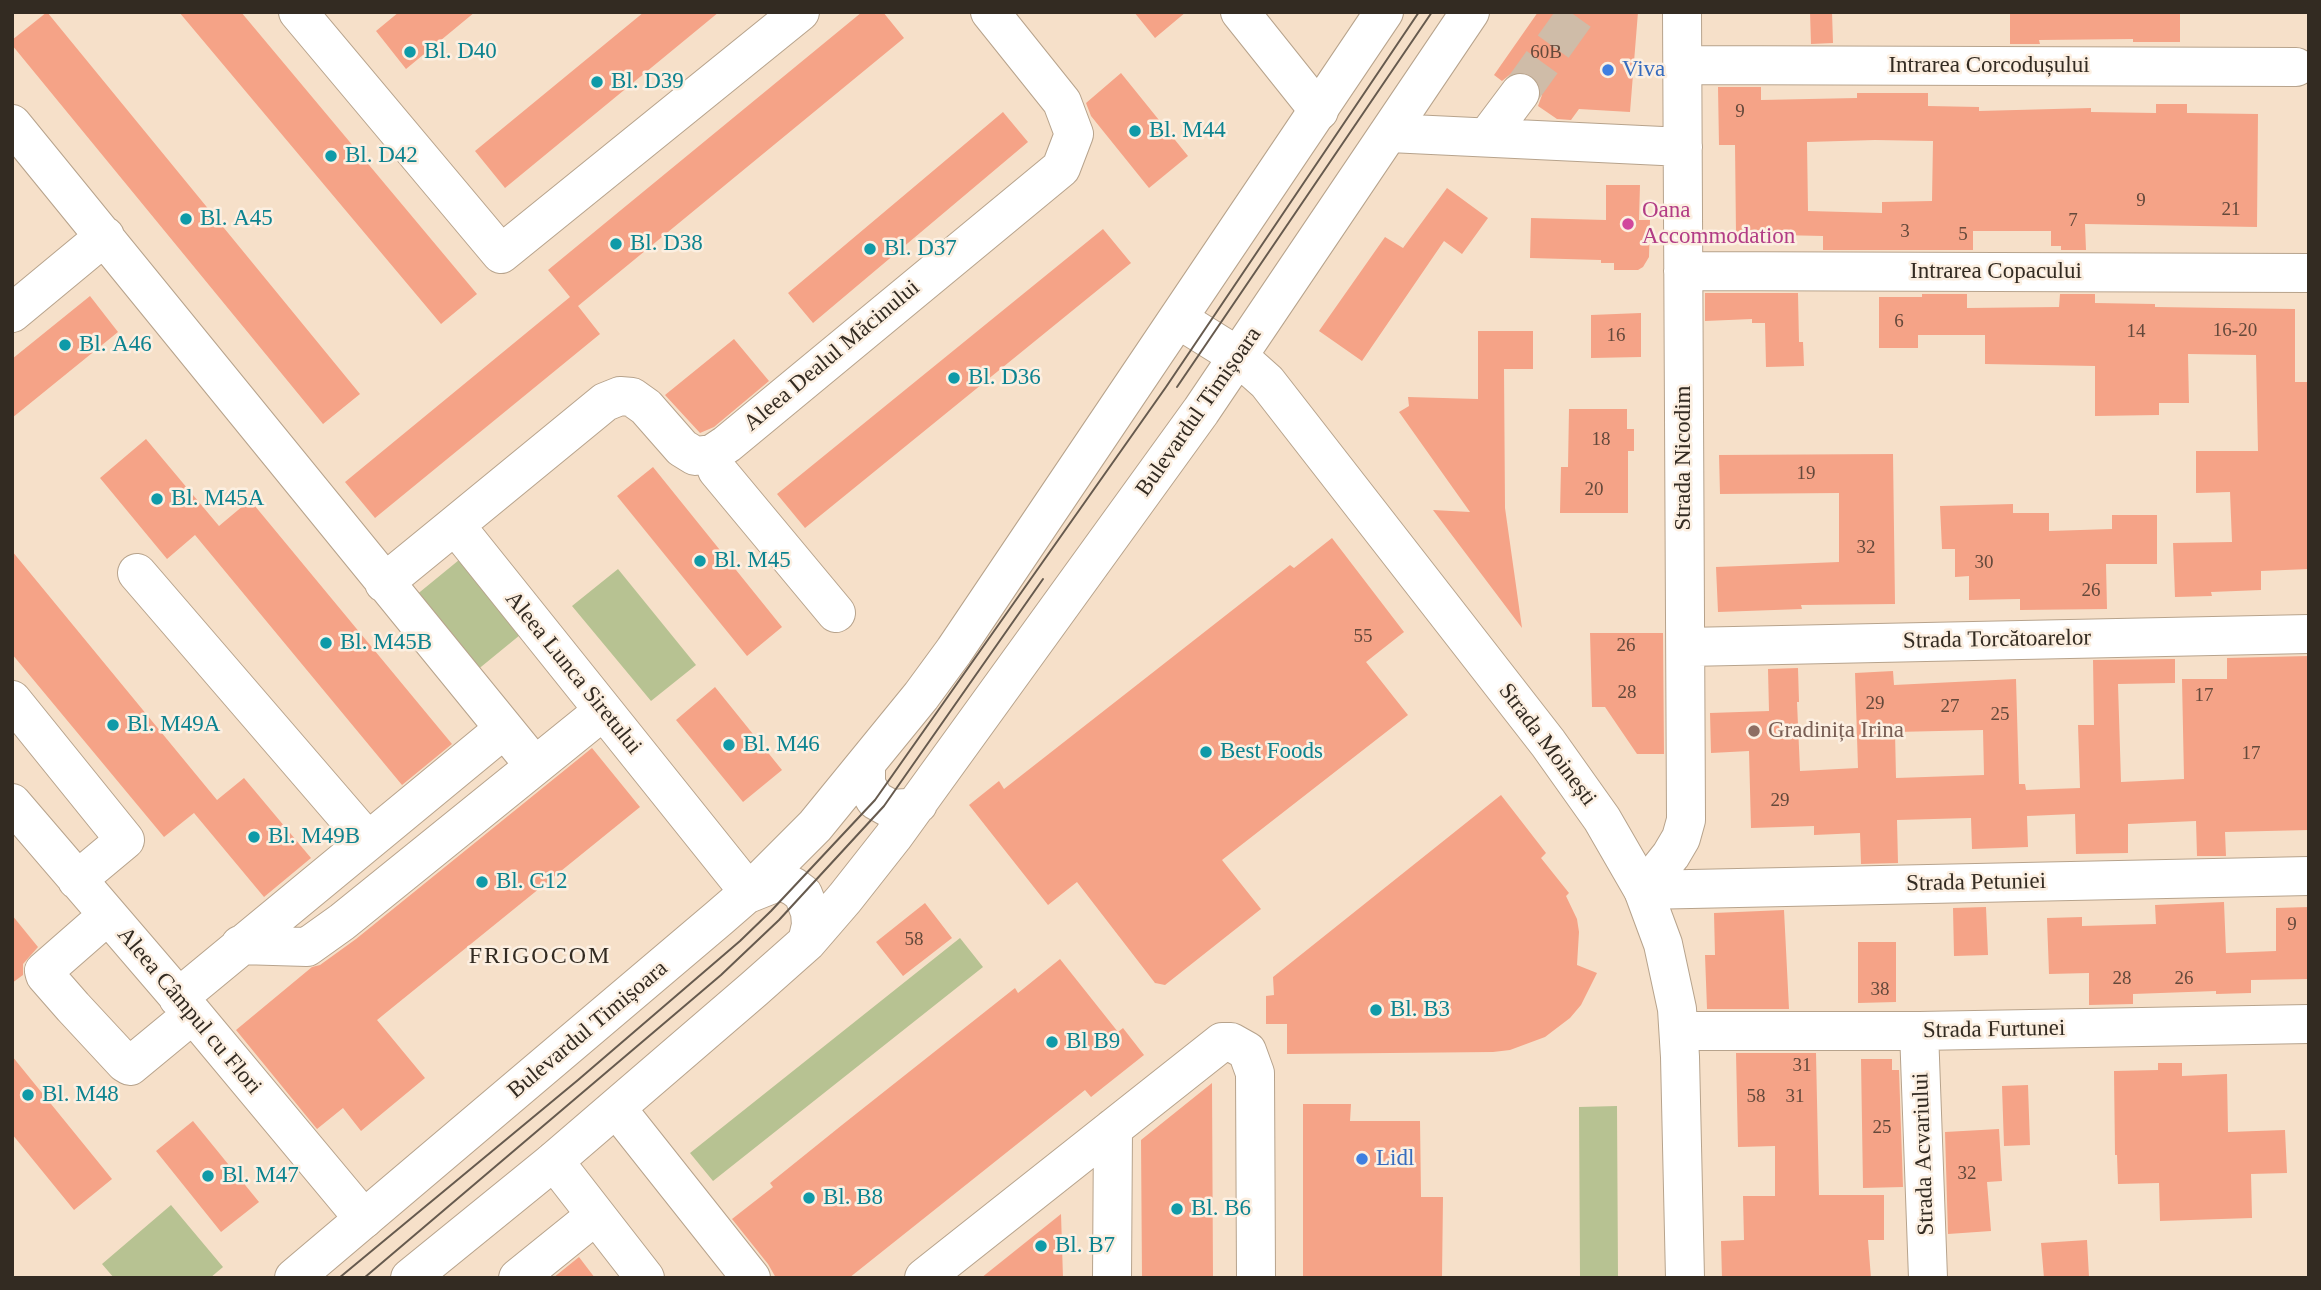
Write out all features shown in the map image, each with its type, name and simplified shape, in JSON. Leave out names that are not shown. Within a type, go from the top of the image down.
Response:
[{"type":"street","points":[[298,12],[501,254],[800,12]]},
{"type":"street","name":"Aleea Dealul Măcinului","points":[[712,454],[1061,168],[1074,134],[1062,102],[990,12]]},
{"type":"street","points":[[1240,12],[1319,111]]},
{"type":"street","name":"Bulevardul Timișoara","points":[[294,1278],[749,892],[815,826],[948,660],[1384,12]]},
{"type":"street","name":"Bulevardul Timișoara","points":[[410,1278],[617,1109],[807,942],[871,867],[1239,357],[1471,12]]},
{"type":"street","name":"Strada Nicodim","points":[[1643,890],[1671,855],[1681,838],[1686,820],[1682,12]]},
{"type":"street","name":"Intrarea Corcodușului","points":[[1682,65],[2296,67]]},
{"type":"street","points":[[1487,137],[1520,93]]},
{"type":"street","points":[[12,124],[534,765]]},
{"type":"street","points":[[1390,133],[1683,147]]},
{"type":"street","points":[[12,313],[105,236]]},
{"type":"street","name":"Intrarea Copacului","points":[[1683,271],[2309,274]]},
{"type":"street","name":"Strada Moinești","points":[[1178,319],[1239,357],[1267,382],[1548,743],[1602,818],[1643,890],[1663,944],[1679,1031],[1685,1278]]},
{"type":"street","points":[[384,583],[605,402],[620,396],[632,397],[646,407],[682,448],[695,456],[712,454],[717,470],[836,613]]},
{"type":"street","name":"Aleea Lunca Siretului","points":[[455,525],[749,892]]},
{"type":"street","points":[[137,573],[368,841]]},
{"type":"street","name":"Strada Torcătoarelor","points":[[1686,647],[2309,634]]},
{"type":"street","points":[[12,701],[125,840],[77,880]]},
{"type":"street","points":[[240,945],[307,947],[342,922],[603,710]]},
{"type":"street","points":[[108,915],[44,971],[116,1054],[130,1066],[240,945],[504,729]]},
{"type":"street","points":[[866,765],[866,784],[875,800],[891,809],[899,810],[918,804]]},
{"type":"street","name":"Aleea Câmpul cu Flori","points":[[12,803],[364,1219]]},
{"type":"street","name":"Strada Petuniei","points":[[1643,890],[2309,876]]},
{"type":"street","points":[[749,892],[775,883],[786,883],[803,894],[810,912],[811,925],[807,942]]},
{"type":"street","name":"Strada Furtunei","points":[[1679,1031],[1919,1031],[2309,1024]]},
{"type":"street","name":"Strada Acvariului","points":[[1919,1031],[1928,1278]]},
{"type":"street","points":[[924,1278],[1222,1042],[1231,1042],[1247,1051],[1255,1073],[1256,1278]]},
{"type":"street","points":[[617,1109],[751,1278]]},
{"type":"street","points":[[1112,1278],[1113,1128]]},
{"type":"street","points":[[554,1161],[645,1278]]},
{"type":"street","points":[[518,1278],[596,1215]]},
{"type":"green space","points":[[459,560],[520,635],[476,671],[415,596]]},
{"type":"green space","points":[[618,569],[696,665],[651,701],[572,606]]},
{"type":"green space","points":[[960,938],[983,967],[713,1181],[690,1153]]},
{"type":"green space","points":[[1617,1106],[1618,1278],[1580,1278],[1579,1107]]},
{"type":"green space","points":[[171,1205],[223,1267],[210,1278],[114,1278],[102,1264]]},
{"type":"building","name":"Bl. A45","points":[[47,12],[360,394],[323,424],[12,45],[12,40]]},
{"type":"building","name":"Bl. D42","points":[[179,12],[241,12],[477,294],[441,324]]},
{"type":"building","name":"Bl. D40","points":[[399,12],[475,12],[406,69],[376,31]]},
{"type":"building","name":"Bl. D39","points":[[644,12],[719,12],[505,188],[475,151]]},
{"type":"building","name":"Bl. D38","points":[[862,12],[883,12],[904,38],[578,306],[600,334],[375,518],[345,482],[570,297],[548,270]]},
{"type":"building","points":[[1134,12],[1186,12],[1155,38]]},
{"type":"building","points":[[1538,12],[1638,12],[1630,112],[1579,109],[1571,120],[1557,119],[1538,106],[1542,95],[1540,85],[1533,75],[1523,71],[1512,73],[1502,81],[1494,75]]},
{"type":"building","points":[[1810,12],[1832,12],[1833,43],[1811,44]]},
{"type":"building","points":[[2010,12],[2180,12],[2180,42],[2133,42],[2133,39],[2039,40],[2040,44],[2010,44]]},
{"type":"building","name":"Bl. M44","points":[[1121,73],[1188,156],[1149,188],[1091,116],[1086,103]]},
{"type":"building","points":[[1718,87],[1761,87],[1761,100],[1857,98],[1857,93],[1928,93],[1928,106],[1979,107],[1979,111],[2091,108],[2091,112],[2156,113],[2156,104],[2187,104],[2187,113],[2258,114],[2257,227],[2085,224],[2086,250],[2061,250],[2061,246],[2051,246],[2051,231],[1973,231],[1973,250],[1823,250],[1823,236],[1736,234],[1735,145],[1719,145]],"holes":[[[1933,141],[1932,201],[1882,202],[1882,213],[1808,211],[1807,142]]]},
{"type":"building","name":"Bl. D37","points":[[1003,112],[1028,142],[813,323],[788,293]]},
{"type":"building","points":[[1606,185],[1640,185],[1639,220],[1650,220],[1649,257],[1643,267],[1638,270],[1614,270],[1614,263],[1601,263],[1601,260],[1530,258],[1531,218],[1606,220]]},
{"type":"building","points":[[1447,188],[1488,218],[1462,254],[1444,241],[1362,361],[1319,331],[1385,237],[1403,248]]},
{"type":"building","name":"Bl. D36","points":[[1103,229],[1131,263],[805,528],[777,494]]},
{"type":"building","points":[[1705,293],[1798,293],[1799,342],[1803,342],[1804,366],[1766,367],[1765,323],[1752,323],[1752,319],[1705,321]]},
{"type":"building","points":[[1922,294],[1967,294],[1967,308],[2059,307],[2060,294],[2095,294],[2095,303],[2155,304],[2155,307],[2295,309],[2295,382],[2309,382],[2309,569],[2261,571],[2261,590],[2175,597],[2173,543],[2232,542],[2230,492],[2196,493],[2196,451],[2258,451],[2256,355],[2188,354],[2189,403],[2159,403],[2159,415],[2095,416],[2095,366],[1985,364],[1985,335],[1918,335],[1918,348],[1879,348],[1879,297],[1922,297]]},
{"type":"building","name":"Bl. A46","points":[[90,296],[118,332],[12,418],[12,359]]},
{"type":"building","points":[[1641,313],[1641,357],[1591,358],[1591,315]]},
{"type":"building","points":[[1478,331],[1533,331],[1533,369],[1504,369],[1505,508],[1522,628],[1433,510],[1470,512],[1399,412],[1409,406],[1408,397],[1478,399]]},
{"type":"building","points":[[734,339],[769,381],[714,427],[700,433],[665,395]]},
{"type":"building","points":[[1569,409],[1627,409],[1627,429],[1634,429],[1634,451],[1628,451],[1628,513],[1560,513],[1561,467],[1568,467]]},
{"type":"building","name":"Bl. M45B","points":[[146,439],[219,526],[250,500],[452,744],[402,785],[195,535],[167,559],[100,478]]},
{"type":"building","points":[[1893,454],[1895,604],[1801,605],[1802,609],[1718,612],[1716,567],[1839,562],[1839,493],[1720,494],[1719,455]]},
{"type":"building","name":"Bl. M45","points":[[653,467],[782,627],[747,656],[617,496]]},
{"type":"building","points":[[2013,504],[2013,513],[2049,513],[2049,531],[2112,529],[2112,515],[2157,515],[2157,564],[2106,564],[2107,609],[2020,610],[2020,599],[1969,600],[1969,576],[1955,577],[1955,549],[1942,549],[1940,506]]},
{"type":"building","name":"Best Foods","points":[[1332,538],[1404,632],[1366,662],[1408,715],[1222,860],[1261,909],[1165,985],[1155,983],[1077,882],[1048,905],[969,805],[999,781],[1004,789],[1290,565],[1294,568]]},
{"type":"building","name":"Bl. M49A","points":[[12,551],[217,800],[244,778],[311,858],[264,897],[194,813],[164,837],[12,654]]},
{"type":"building","points":[[1590,633],[1663,633],[1664,754],[1637,754],[1605,707],[1592,707]]},
{"type":"building","points":[[2309,656],[2309,830],[2225,832],[2226,856],[2197,856],[2196,821],[2128,824],[2128,853],[2076,854],[2075,814],[2027,816],[2028,847],[2002,848],[1972,849],[1971,818],[1897,820],[1898,863],[1861,864],[1860,833],[1814,835],[1814,826],[1751,828],[1749,751],[1711,753],[1710,713],[1769,711],[1768,669],[1798,668],[1800,771],[1858,768],[1855,673],[1893,671],[1894,685],[2016,679],[2019,784],[2025,784],[2026,790],[2080,788],[2078,725],[2094,725],[2093,660],[2175,659],[2175,683],[2118,684],[2121,782],[2184,779],[2182,679],[2227,679],[2227,658]],"holes":[[[1983,730],[1984,775],[1896,778],[1895,732]]]},
{"type":"building","name":"Bl. M46","points":[[715,687],[782,770],[743,802],[676,720]]},
{"type":"building","points":[[592,748],[640,807],[377,1020],[425,1078],[361,1131],[343,1108],[317,1129],[236,1030],[312,967],[320,965],[356,939]]},
{"type":"building","points":[[1501,795],[1546,853],[1541,858],[1569,893],[1566,896],[1577,919],[1579,932],[1577,965],[1597,973],[1581,1005],[1570,1018],[1545,1037],[1510,1050],[1287,1054],[1287,1024],[1266,1024],[1266,996],[1274,995],[1273,977]]},
{"type":"building","points":[[2224,902],[2226,953],[2276,951],[2276,908],[2309,907],[2309,979],[2251,980],[2251,993],[2216,994],[2216,991],[2133,994],[2133,1004],[2089,1005],[2089,973],[2049,974],[2047,918],[2082,917],[2082,926],[2156,924],[2155,905]]},
{"type":"building","points":[[925,903],[952,938],[903,976],[876,942]]},
{"type":"building","points":[[1986,907],[1988,955],[1954,956],[1953,908]]},
{"type":"building","points":[[1784,910],[1789,1009],[1707,1009],[1705,955],[1715,955],[1714,913]]},
{"type":"building","points":[[12,915],[38,947],[23,964],[23,975],[12,983]]},
{"type":"building","points":[[1858,942],[1896,942],[1896,1002],[1858,1003]]},
{"type":"building","points":[[1060,959],[1118,1032],[1123,1028],[1144,1055],[1091,1097],[1085,1090],[849,1278],[776,1278],[732,1219],[773,1187],[770,1183],[842,1125],[1015,988],[1018,993]]},
{"type":"building","points":[[1736,1053],[1816,1053],[1819,1195],[1884,1195],[1884,1240],[1868,1240],[1871,1278],[1722,1278],[1721,1241],[1744,1240],[1743,1196],[1775,1196],[1775,1146],[1738,1147]]},
{"type":"building","name":"Bl. M48","points":[[12,1056],[112,1179],[74,1210],[12,1134]]},
{"type":"building","points":[[1861,1059],[1892,1059],[1892,1070],[1899,1070],[1903,1187],[1863,1188]]},
{"type":"building","points":[[2158,1063],[2182,1063],[2182,1076],[2227,1074],[2228,1132],[2285,1130],[2287,1173],[2251,1174],[2252,1218],[2160,1221],[2159,1183],[2118,1184],[2114,1071],[2158,1070]]},
{"type":"building","name":"Bl. B6","points":[[1212,1083],[1213,1278],[1142,1278],[1141,1140]]},
{"type":"building","points":[[2028,1085],[2030,1145],[2004,1146],[2002,1086]]},
{"type":"building","name":"Lidl","points":[[1303,1104],[1351,1104],[1350,1121],[1420,1121],[1421,1197],[1443,1197],[1442,1278],[1303,1278]]},
{"type":"building","name":"Bl. M47","points":[[193,1121],[259,1202],[221,1232],[156,1151]]},
{"type":"building","points":[[1999,1129],[2002,1181],[1987,1182],[1991,1231],[1948,1234],[1945,1132]]},
{"type":"building","name":"Bl. B7","points":[[1061,1214],[1063,1278],[981,1278]]},
{"type":"building","points":[[2087,1240],[2089,1277],[2044,1278],[2041,1243]]},
{"type":"building","points":[[579,1257],[595,1278],[553,1278]]},
{"type":"tunnel","points":[[1520,93],[1578,12]]},
{"type":"tram line","points":[[339,1278],[578,1080],[740,941],[875,800],[1166,387],[1419,12]]},
{"type":"tram line","points":[[1177,387],[1432,12]]},
{"type":"tram line","points":[[364,1278],[721,975],[779,920],[884,806],[1043,579]]},
{"type":"place","name":"Bl. D40","points":[[410,52]]},
{"type":"place","name":"Viva","points":[[1608,70]]},
{"type":"place","name":"Bl. D39","points":[[597,82]]},
{"type":"place","name":"Bl. M44","points":[[1135,131]]},
{"type":"place","name":"Bl. D42","points":[[331,156]]},
{"type":"place","name":"Bl. A45","points":[[186,219]]},
{"type":"place","name":"Oana Accommodation","points":[[1628,224]]},
{"type":"place","name":"Bl. D38","points":[[616,244]]},
{"type":"place","name":"Bl. D37","points":[[870,249]]},
{"type":"place","name":"Bl. A46","points":[[65,345]]},
{"type":"place","name":"Bl. D36","points":[[954,378]]},
{"type":"place","name":"Bl. M45A","points":[[157,499]]},
{"type":"place","name":"Bl. M45","points":[[700,561]]},
{"type":"place","name":"Bl. M45B","points":[[326,643]]},
{"type":"place","name":"Bl. M49A","points":[[113,725]]},
{"type":"place","name":"Gradinița Irina","points":[[1754,731]]},
{"type":"place","name":"Bl. M46","points":[[729,745]]},
{"type":"place","name":"Best Foods","points":[[1206,752]]},
{"type":"place","name":"Bl. M49B","points":[[254,837]]},
{"type":"place","name":"Bl. C12","points":[[482,882]]},
{"type":"place","name":"Bl. B3","points":[[1376,1010]]},
{"type":"place","name":"Bl B9","points":[[1052,1042]]},
{"type":"place","name":"Bl. M48","points":[[28,1095]]},
{"type":"place","name":"Lidl","points":[[1362,1159]]},
{"type":"place","name":"Bl. M47","points":[[208,1176]]},
{"type":"place","name":"Bl. B8","points":[[809,1198]]},
{"type":"place","name":"Bl. B6","points":[[1177,1209]]},
{"type":"place","name":"Bl. B7","points":[[1041,1246]]},
{"type":"district","name":"FRIGOCOM","points":[[540,957]]}]
